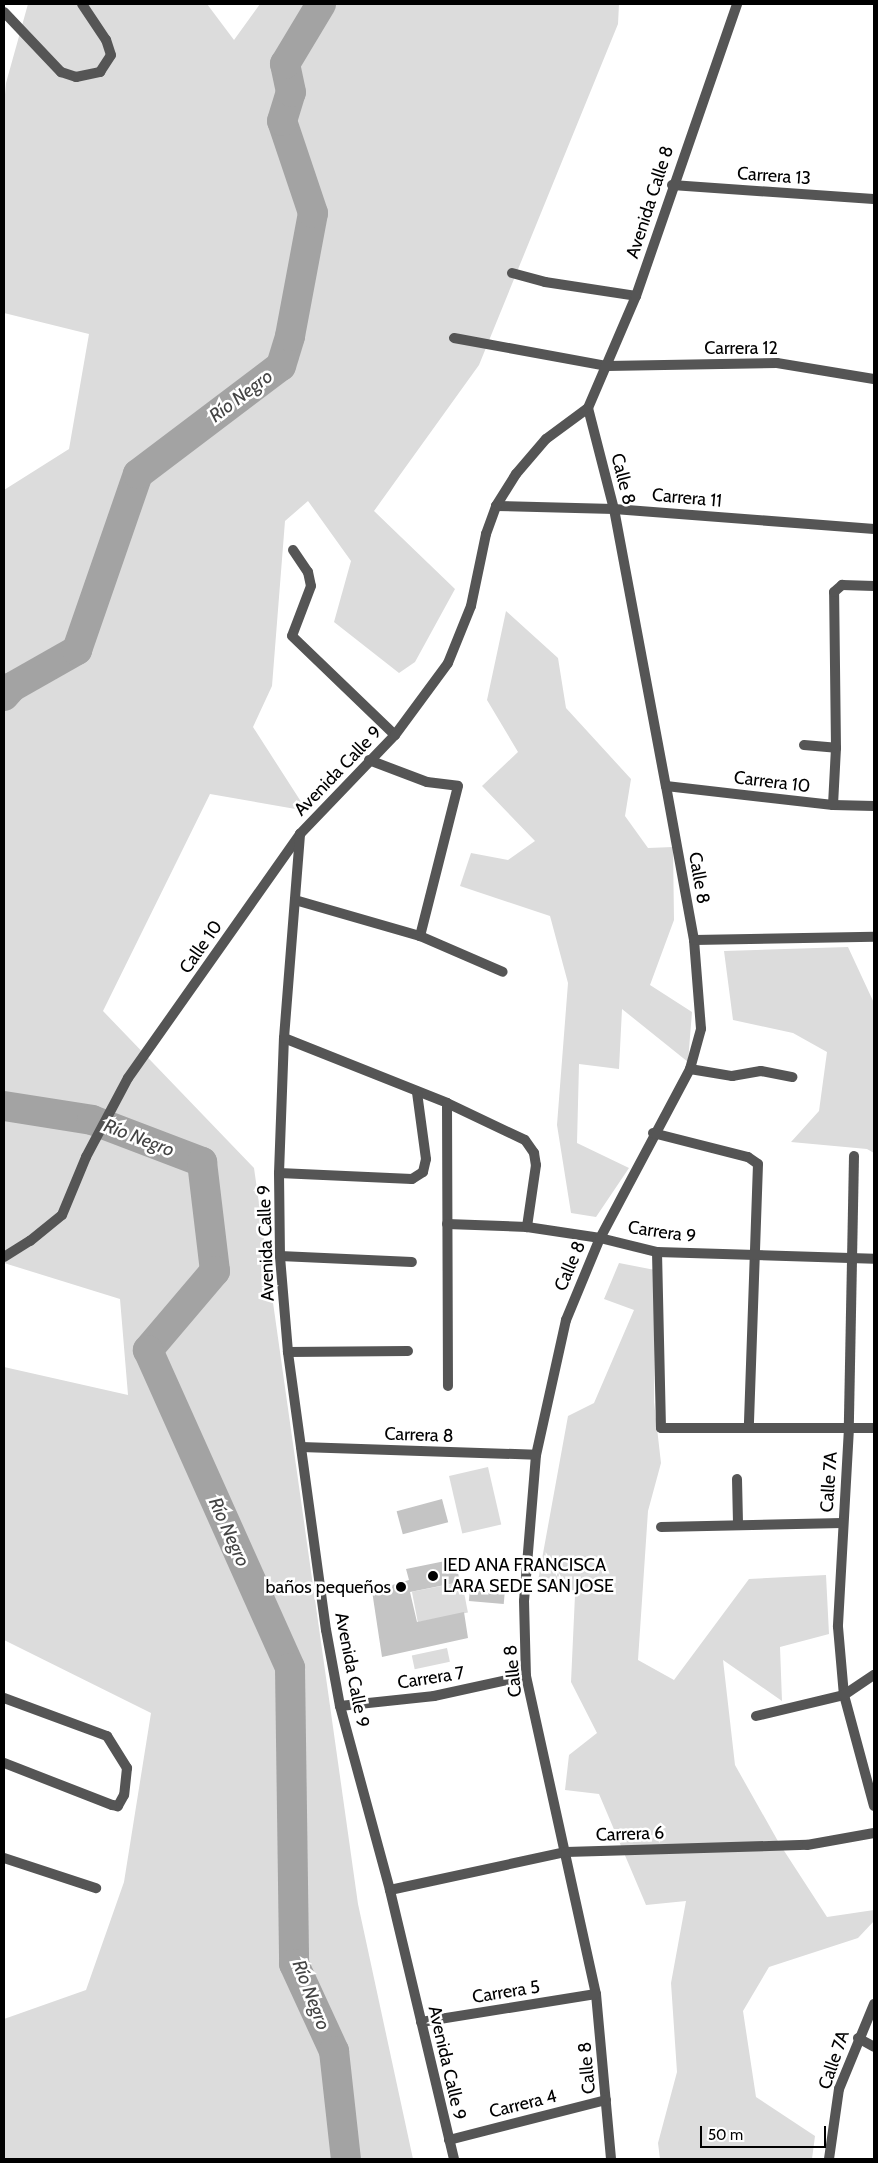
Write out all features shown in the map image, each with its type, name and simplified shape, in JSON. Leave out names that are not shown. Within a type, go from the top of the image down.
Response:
[{"type":"street","points":[[4,12],[61,72],[76,77],[100,72],[111,55],[106,40],[82,4]]},
{"type":"street","name":"Avenida Calle 8","points":[[588,408],[636,296],[672,185],[737,4]]},
{"type":"street","name":"Carrera 13","points":[[672,185],[874,199]]},
{"type":"street","points":[[512,273],[545,282],[636,296]]},
{"type":"street","name":"Carrera 12","points":[[454,338],[607,366],[777,363],[874,378]]},
{"type":"street","name":"Avenida Calle 9","points":[[454,2159],[390,1890],[340,1706],[326,1630],[288,1352],[280,1256],[279,1173],[284,1038],[300,834],[395,735],[448,663],[471,606],[486,534],[496,506],[516,474],[546,439],[588,408]]},
{"type":"street","name":"Calle 8","points":[[588,408],[614,508],[666,786],[694,940],[701,1029],[690,1069],[653,1133],[600,1238],[566,1320],[536,1455],[524,1601],[526,1676],[596,1994],[611,2159]]},
{"type":"street","name":"Carrera 11","points":[[496,506],[614,508],[874,529]]},
{"type":"street","points":[[292,550],[308,572],[311,586],[292,636],[395,735]]},
{"type":"street","points":[[833,805],[836,748],[834,592],[842,585],[874,586]]},
{"type":"street","points":[[804,745],[836,748]]},
{"type":"street","points":[[369,760],[427,782],[458,786],[420,936]]},
{"type":"street","name":"Carrera 10","points":[[666,786],[833,805],[874,806]]},
{"type":"street","name":"Calle 10","points":[[4,1257],[30,1241],[62,1215],[86,1158],[128,1078],[300,834]]},
{"type":"street","points":[[295,900],[420,936],[503,972]]},
{"type":"street","points":[[694,940],[874,937]]},
{"type":"street","points":[[284,1038],[447,1103],[525,1140],[534,1153],[536,1165],[527,1227]]},
{"type":"street","points":[[690,1069],[732,1076],[761,1071],[792,1077]]},
{"type":"street","points":[[279,1173],[412,1179],[422,1172],[426,1158],[417,1092]]},
{"type":"street","points":[[447,1103],[448,1386]]},
{"type":"street","points":[[653,1133],[748,1157],[758,1164],[753,1257],[749,1428]]},
{"type":"street","name":"Calle 7A","points":[[854,1156],[854,1260],[849,1428],[842,1523],[838,1627],[844,1695],[874,1806]]},
{"type":"street","name":"Carrera 9","points":[[448,1224],[527,1227],[600,1238],[657,1252],[753,1257],[874,1259]]},
{"type":"street","points":[[657,1252],[661,1428],[874,1428]]},
{"type":"street","points":[[280,1256],[412,1262]]},
{"type":"street","points":[[288,1352],[408,1351]]},
{"type":"street","name":"Carrera 8","points":[[301,1447],[536,1455]]},
{"type":"street","points":[[737,1479],[738,1524]]},
{"type":"street","points":[[661,1527],[842,1523]]},
{"type":"street","points":[[756,1716],[844,1695],[874,1675]]},
{"type":"street","name":"Carrera 7","points":[[340,1706],[434,1696],[526,1676]]},
{"type":"street","points":[[4,1698],[107,1736],[127,1768],[124,1795],[118,1806],[112,1805],[4,1763]]},
{"type":"street","name":"Carrera 6","points":[[390,1890],[566,1852],[807,1845],[874,1833]]},
{"type":"street","points":[[4,1858],[96,1888]]},
{"type":"street","name":"Carrera 5","points":[[421,2022],[596,1994]]},
{"type":"street","name":"Calle 7A","points":[[829,2159],[839,2089],[858,2038],[874,2004]]},
{"type":"street","points":[[858,2038],[874,2047]]},
{"type":"street","name":"Carrera 4","points":[[449,2140],[606,2100]]},
{"type":"shaded area","points":[[28,4],[207,4],[234,40],[260,4],[619,4],[618,24],[479,365],[374,511],[455,589],[415,662],[399,673],[334,622],[351,561],[308,501],[285,521],[272,686],[253,727],[307,811],[210,794],[103,1011],[254,1168],[358,1904],[413,2159],[4,2159],[4,2019],[86,1990],[124,1882],[151,1713],[4,1640],[4,1367],[128,1395],[120,1299],[4,1263],[4,490],[69,449],[89,334],[4,313],[4,106],[6,83]]},
{"type":"shaded area","points":[[506,611],[558,658],[566,708],[631,779],[625,816],[648,848],[673,847],[674,920],[650,985],[692,1012],[688,1062],[622,1009],[619,1069],[579,1064],[577,1143],[629,1168],[596,1217],[571,1213],[557,1125],[568,983],[550,916],[460,886],[471,853],[508,860],[535,841],[482,786],[518,752],[487,700]]},
{"type":"shaded area","points":[[848,947],[874,1003],[874,1153],[867,1149],[791,1142],[819,1111],[827,1052],[793,1033],[733,1020],[724,951]]},
{"type":"shaded area","points":[[619,1263],[655,1270],[654,1402],[661,1463],[648,1511],[638,1660],[674,1680],[749,1579],[826,1575],[829,1634],[780,1647],[782,1701],[723,1660],[735,1765],[779,1843],[827,1917],[874,1910],[874,1921],[858,1938],[769,1967],[743,2011],[756,2097],[815,2136],[812,2159],[660,2159],[658,2143],[677,2072],[671,1983],[686,1901],[646,1905],[599,1794],[565,1790],[569,1755],[597,1733],[571,1682],[575,1595],[538,1581],[568,1416],[594,1403],[634,1310],[604,1299]]},
{"type":"shaded area","points":[[488,1467],[501,1524],[462,1533],[449,1476]]},
{"type":"shaded area","points":[[462,1582],[468,1612],[418,1622],[412,1592]]},
{"type":"shaded area","points":[[447,1648],[450,1662],[415,1669],[412,1655]]},
{"type":"building","name":"IED ANA FRANCISCA LARA SEDE SAN JOSE","points":[[442,1499],[448,1522],[403,1534],[397,1511]]},
{"type":"building","points":[[455,1559],[460,1582],[410,1592],[417,1622],[464,1612],[468,1638],[382,1657],[372,1591],[409,1580],[406,1569]]},
{"type":"building","points":[[470,1588],[505,1591],[504,1604],[469,1601]]},
{"type":"waterway","name":"Río Negro","points":[[4,696],[12,687],[77,650],[138,474],[281,366],[290,336],[313,213],[282,121],[291,92],[285,64],[321,4]]},
{"type":"waterway","name":"Río Negro","points":[[4,1106],[92,1120],[202,1162],[215,1271],[148,1350],[290,1668],[294,1964],[334,2051],[346,2159]]},
{"type":"place","name":"IED ANA FRANCISCA LARA SEDE SAN JOSE","points":[[433,1576]]},
{"type":"place","name":"baños pequeños","points":[[401,1587]]}]
